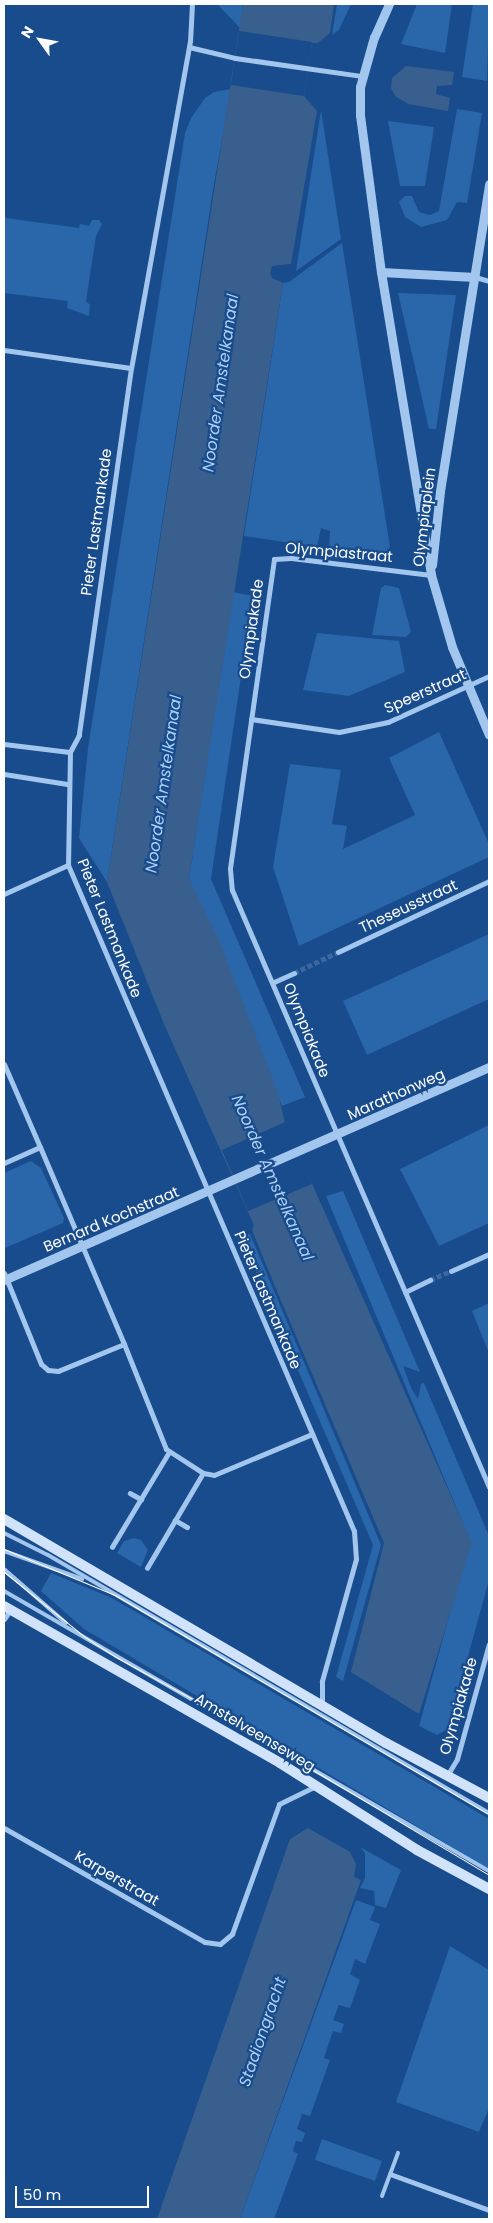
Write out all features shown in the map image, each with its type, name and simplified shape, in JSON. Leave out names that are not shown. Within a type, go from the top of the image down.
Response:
[{"type":"main road","points":[[4,1519],[386,1743],[448,1774],[489,1798]]},
{"type":"main road","name":"Amstelveenseweg","points":[[7,1608],[316,1786],[417,1850],[489,1889]]},
{"type":"street","name":"Pieter Lastmankade","points":[[192,4],[186,61],[131,368],[79,735],[70,752],[67,784],[68,865],[354,1531],[356,1558],[322,1681],[322,1704]]},
{"type":"street","name":"Olympiaplein","points":[[389,4],[374,37],[361,76],[360,115],[381,272],[431,575]]},
{"type":"street","points":[[188,47],[235,58],[361,76]]},
{"type":"street","name":"Olympiaplein","points":[[431,575],[440,490],[489,184]]},
{"type":"street","points":[[381,272],[475,277],[489,282]]},
{"type":"street","points":[[4,350],[131,368]]},
{"type":"street","name":"Olympiastraat","points":[[274,560],[291,558],[431,575]]},
{"type":"street","name":"Olympiakade","points":[[274,560],[230,869],[232,890],[274,982],[337,1136],[489,1487]]},
{"type":"street","points":[[431,575],[467,686],[489,736]]},
{"type":"street","name":"Speerstraat","points":[[251,719],[339,732],[388,722],[489,676]]},
{"type":"street","points":[[4,744],[70,752]]},
{"type":"street","points":[[4,774],[67,784]]},
{"type":"street","points":[[4,894],[68,865]]},
{"type":"street","name":"Theseusstraat","points":[[338,952],[489,881]]},
{"type":"street","points":[[274,982],[294,973]]},
{"type":"street","points":[[4,1064],[169,1452],[203,1473],[214,1475],[312,1434]]},
{"type":"street","name":"Marathonweg","points":[[229,1183],[489,1067]]},
{"type":"street","points":[[4,1163],[40,1147]]},
{"type":"street","name":"Bernard Kochstraat","points":[[5,1277],[82,1248],[229,1183]]},
{"type":"street","points":[[451,1271],[489,1254]]},
{"type":"street","points":[[5,1277],[41,1364],[48,1370],[58,1371],[124,1344]]},
{"type":"street","points":[[405,1292],[430,1280]]},
{"type":"street","points":[[112,1547],[169,1452]]},
{"type":"street","points":[[147,1568],[203,1473]]},
{"type":"street","points":[[130,1493],[141,1499]]},
{"type":"street","points":[[175,1520],[188,1527]]},
{"type":"street","points":[[4,1619],[7,1608]]},
{"type":"street","name":"Olympiakade","points":[[448,1774],[457,1759],[489,1644]]},
{"type":"street","name":"Karperstraat","points":[[4,1828],[205,1942],[220,1944],[232,1934],[279,1804],[316,1786]]},
{"type":"street","points":[[390,2174],[489,2210]]},
{"type":"lane","points":[[4,1533],[48,1555],[86,1580],[489,1813]]},
{"type":"lane","points":[[4,1550],[86,1580]]},
{"type":"lane","name":"Amstelveenseweg","points":[[4,1569],[69,1626]]},
{"type":"lane","name":"Amstelveenseweg","points":[[4,1591],[69,1626],[489,1872]]},
{"type":"lane","points":[[382,2196],[398,2153]]},
{"type":"shaded area","points":[[217,4],[243,4],[240,28]]},
{"type":"shaded area","points":[[337,4],[351,4],[339,30],[332,35]]},
{"type":"shaded area","points":[[417,4],[452,4],[445,53],[401,44]]},
{"type":"shaded area","points":[[473,4],[489,4],[487,81],[462,77]]},
{"type":"shaded area","points":[[231,89],[213,190],[107,882],[79,838],[88,748],[185,133],[191,118],[205,98],[214,92]]},
{"type":"shaded area","points":[[457,109],[482,113],[467,203],[457,202],[447,220],[421,227],[405,217],[399,202],[405,196],[412,196],[419,212],[430,215],[439,211]]},
{"type":"shaded area","points":[[321,110],[341,239],[296,271]]},
{"type":"shaded area","points":[[388,121],[434,127],[425,186],[400,186]]},
{"type":"shaded area","points":[[4,214],[6,218],[79,228],[80,224],[89,226],[92,220],[99,220],[102,224],[96,236],[86,301],[90,305],[89,316],[67,308],[68,301],[4,293]]},
{"type":"shaded area","points":[[342,243],[390,547],[382,556],[329,549],[330,531],[321,528],[317,547],[244,536],[283,283],[289,282]]},
{"type":"shaded area","points":[[398,293],[456,295],[436,429],[429,429]]},
{"type":"shaded area","points":[[385,585],[399,588],[411,632],[406,637],[372,635],[381,588]]},
{"type":"shaded area","points":[[233,592],[253,596],[211,879],[305,1097],[282,1106],[189,879]]},
{"type":"shaded area","points":[[317,633],[399,641],[405,672],[349,696],[303,690]]},
{"type":"shaded area","points":[[439,732],[489,844],[489,857],[299,946],[273,867],[290,764],[341,770],[332,824],[347,826],[343,849],[415,815],[389,758]]},
{"type":"shaded area","points":[[489,934],[489,999],[367,1055],[343,1001]]},
{"type":"shaded area","points":[[489,1125],[489,1223],[439,1246],[400,1169]]},
{"type":"shaded area","points":[[31,1161],[41,1168],[64,1218],[63,1223],[5,1248],[4,1173]]},
{"type":"shaded area","points":[[343,1191],[420,1372],[403,1366],[412,1390],[418,1399],[421,1384],[424,1383],[489,1536],[489,1580],[448,1729],[437,1735],[419,1726],[470,1540],[326,1196]]},
{"type":"shaded area","points":[[247,1234],[250,1234],[381,1545],[343,1681],[336,1677],[373,1545],[243,1242]]},
{"type":"shaded area","points":[[489,1303],[489,1353],[472,1311]]},
{"type":"shaded area","points":[[134,1538],[141,1540],[148,1550],[141,1567],[117,1553],[124,1541]]},
{"type":"shaded area","points":[[51,1573],[112,1598],[489,1819],[489,1869],[84,1629],[41,1591]]},
{"type":"shaded area","points":[[360,1847],[401,1870],[386,1908],[375,1905],[374,1891],[360,1888],[365,1878],[365,1853]]},
{"type":"shaded area","points":[[356,1900],[375,1907],[370,1920],[380,1924],[365,1964],[355,1959],[350,1974],[360,1980],[350,2008],[339,2005],[333,2020],[344,2024],[341,2033],[333,2031],[324,2058],[330,2060],[310,2116],[302,2114],[297,2129],[305,2133],[302,2142],[296,2141],[293,2151],[298,2154],[274,2219],[240,2219]]},
{"type":"shaded area","points":[[450,1946],[489,1970],[489,2108],[479,2132],[396,2102]]},
{"type":"shaded area","points":[[322,2139],[382,2161],[375,2181],[315,2160]]},
{"type":"water","name":"Noorder Amstelkanaal","points":[[243,4],[334,4],[330,33],[318,43],[312,43],[304,96],[317,111],[291,264],[272,266],[270,273],[272,278],[283,283],[189,879],[218,938],[278,1093],[285,1123],[472,1543],[419,1714],[351,1672],[384,1543],[252,1230],[254,1225],[164,1024],[107,882]]},
{"type":"water","points":[[406,66],[454,72],[452,85],[437,86],[436,94],[450,98],[448,111],[408,104],[395,96],[391,88],[392,78]]},
{"type":"water","name":"Stadiongracht","points":[[308,1828],[350,1852],[356,1864],[354,1877],[361,1880],[240,2219],[157,2219],[290,1839]]},
{"type":"pier","points":[[239,31],[312,42],[304,96],[231,85]]},
{"type":"pier","points":[[285,1122],[312,1184],[248,1211],[222,1150]]},
{"type":"tunnel","points":[[294,973],[338,952]]},
{"type":"tunnel","points":[[430,1280],[451,1271]]},
{"type":"tram line","points":[[4,1549],[115,1595],[489,1814]]},
{"type":"tram line","points":[[4,1572],[85,1637],[114,1656],[214,1711],[489,1875]]}]
